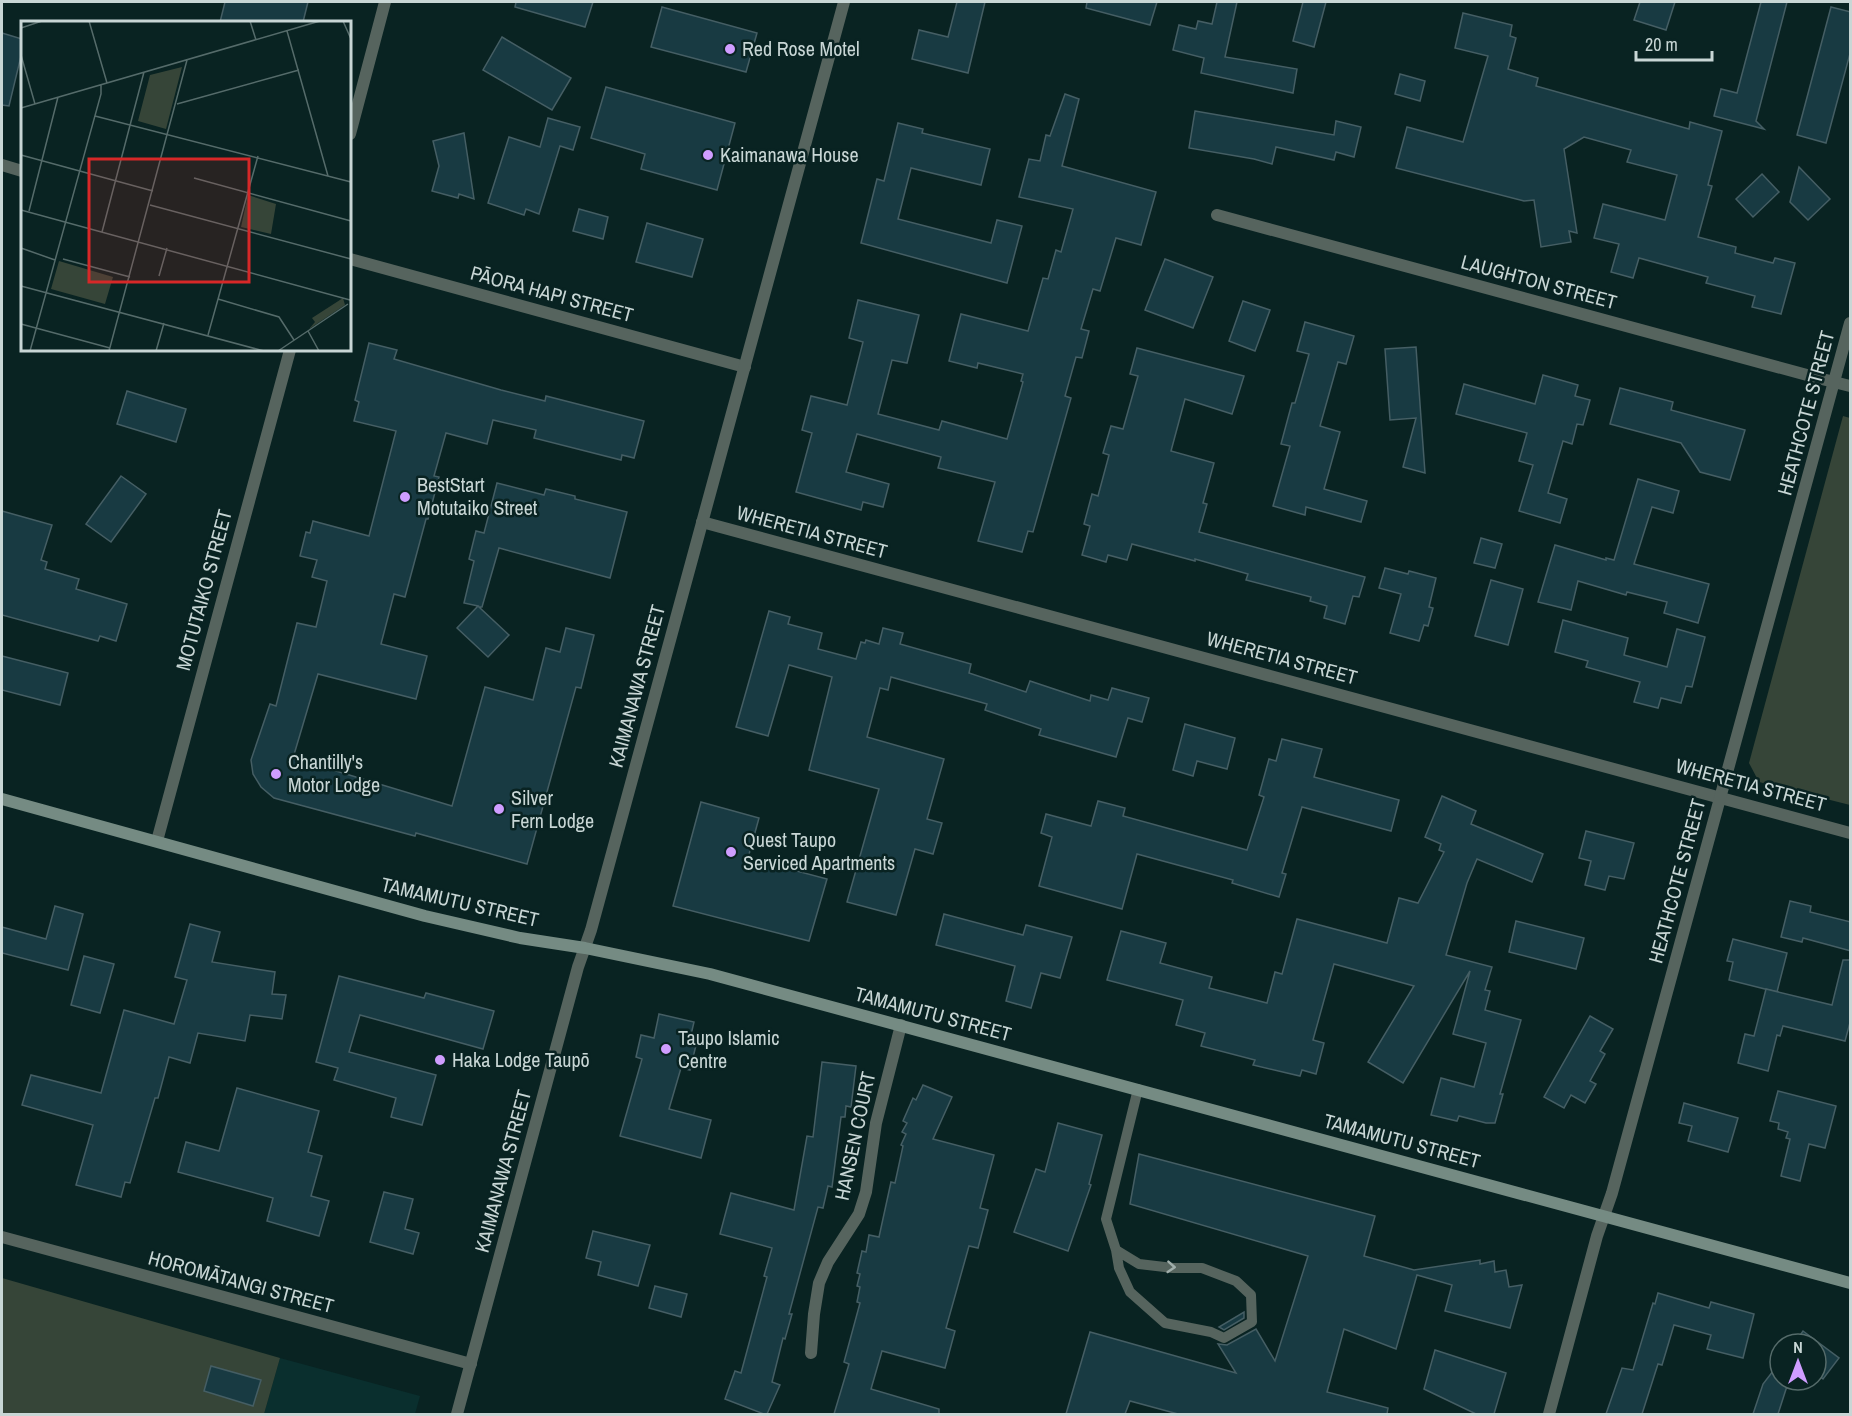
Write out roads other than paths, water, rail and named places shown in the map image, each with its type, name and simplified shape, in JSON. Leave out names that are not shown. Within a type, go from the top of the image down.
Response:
[{"type":"street","points":[[351,130],[385,2]]},
{"type":"street","name":"KAIMANAWA STREET","points":[[457,1414],[844,2]]},
{"type":"street","points":[[2,165],[21,171]]},
{"type":"street","name":"LAUGHTON STREET","points":[[1217,214],[1851,386]]},
{"type":"street","name":"PĀORA HAPI STREET","points":[[351,259],[745,367]]},
{"type":"street","name":"HEATHCOTE STREET","points":[[1550,1414],[1851,323]]},
{"type":"street","name":"MOTUTAIKO STREET","points":[[157,841],[290,351]]},
{"type":"street","name":"WHERETIA STREET","points":[[702,522],[1851,832]]},
{"type":"street","name":"TAMAMUTU STREET","points":[[2,799],[424,916],[520,938],[585,948],[710,974],[1851,1283]]},
{"type":"street","name":"HANSEN COURT","points":[[811,1353],[819,1284],[828,1262],[859,1214],[866,1192],[876,1124],[901,1025]]},
{"type":"street","name":"HOROMĀTANGI STREET","points":[[2,1237],[471,1364]]},
{"type":"lane","points":[[1116,1250],[1139,1264],[1173,1268],[1202,1268],[1236,1281],[1251,1295],[1252,1322],[1224,1338],[1211,1332],[1166,1323],[1130,1292],[1119,1268],[1106,1219],[1138,1089]]},
{"type":"place","name":"Red Rose Motel","points":[[730,49]]},
{"type":"place","name":"Kaimanawa House","points":[[708,155]]},
{"type":"place","name":"BestStart Motutaiko Street","points":[[405,497]]},
{"type":"place","name":"Chantilly's Motor Lodge","points":[[276,774]]},
{"type":"place","name":"Silver Fern Lodge","points":[[499,809]]},
{"type":"place","name":"Quest Taupo Serviced Apartments","points":[[731,852]]},
{"type":"place","name":"Taupo Islamic Centre","points":[[666,1049]]},
{"type":"place","name":"Haka Lodge Taupō","points":[[440,1060]]}]
